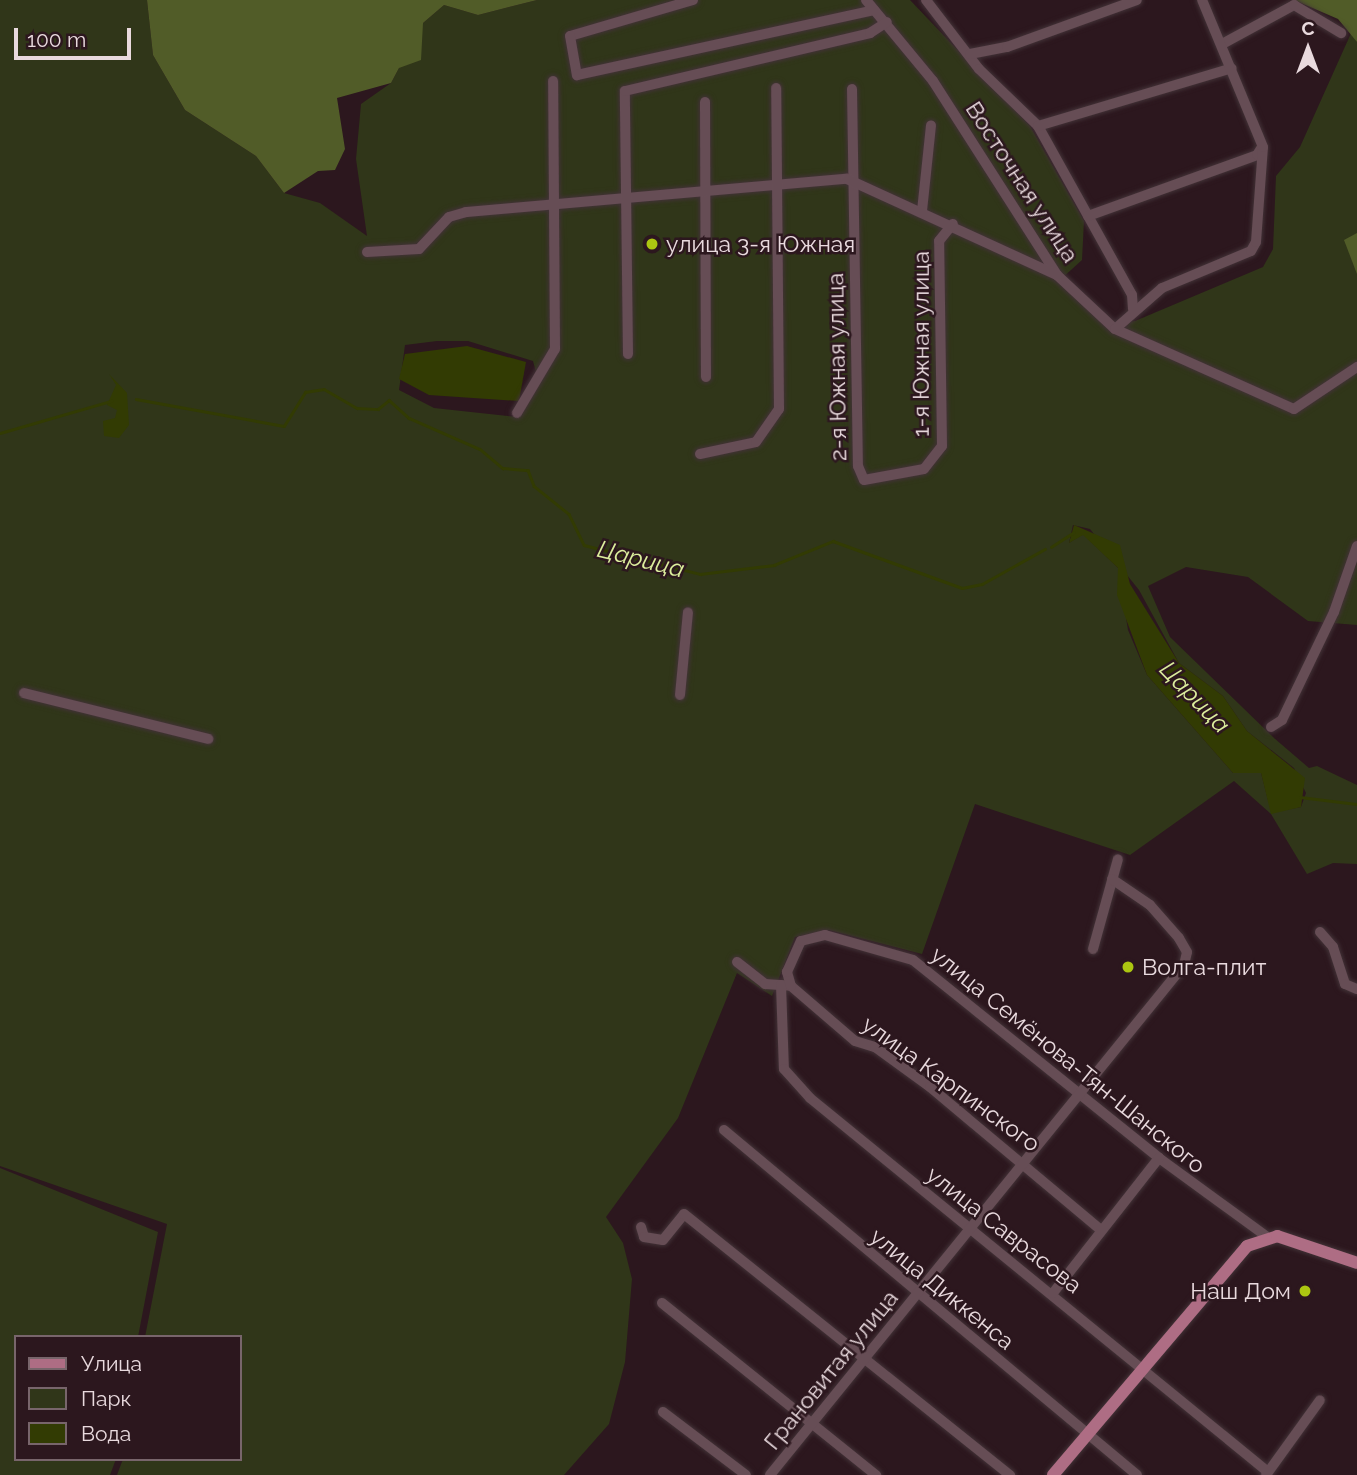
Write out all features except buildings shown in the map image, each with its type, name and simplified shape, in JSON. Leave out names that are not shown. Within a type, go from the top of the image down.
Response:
[{"type":"main road","points":[[1053,1475],[1234,1258],[1266,1236],[1292,1238],[1357,1263]]},
{"type":"street","points":[[693,0],[570,36],[577,75],[874,10]]},
{"type":"street","name":"Восточная улица","points":[[866,0],[887,22],[933,81],[1057,275],[1115,329],[1294,409],[1357,367]]},
{"type":"street","points":[[926,0],[970,54],[1038,126],[1132,295],[1133,309]]},
{"type":"street","points":[[970,54],[1007,47],[1137,0]]},
{"type":"street","points":[[1115,329],[1133,309],[1162,288],[1251,251],[1263,147],[1224,43],[1202,0]]},
{"type":"street","points":[[1224,43],[1294,5],[1342,33]]},
{"type":"street","points":[[628,354],[625,91],[870,33],[887,22]]},
{"type":"street","points":[[1038,126],[1232,68]]},
{"type":"street","points":[[517,413],[555,349],[553,81]]},
{"type":"street","points":[[700,454],[756,442],[779,409],[776,88]]},
{"type":"street","points":[[852,89],[852,181]]},
{"type":"street","points":[[705,102],[706,377]]},
{"type":"street","points":[[922,211],[931,125]]},
{"type":"street","points":[[1088,216],[1257,155],[1263,147]]},
{"type":"street","points":[[367,252],[419,250],[449,217],[466,212],[852,181],[953,224],[1057,275]]},
{"type":"street","name":"2-я Южная улица","points":[[852,181],[859,474],[864,480],[932,466]]},
{"type":"street","name":"1-я Южная улица","points":[[932,466],[942,446],[943,419],[939,241],[953,224]]},
{"type":"street","points":[[1271,727],[1282,720],[1334,612],[1357,546]]},
{"type":"street","points":[[680,695],[688,612]]},
{"type":"street","points":[[24,693],[208,739]]},
{"type":"street","points":[[1093,949],[1118,859]]},
{"type":"street","name":"Грановитая улица","points":[[770,1475],[1184,965],[1187,952],[1150,905],[1112,879]]},
{"type":"street","points":[[1320,932],[1333,947],[1345,984],[1357,989]]},
{"type":"street","name":"улица Семёнова-Тян-Шанского","points":[[786,985],[787,972],[801,941],[825,935],[913,960],[1159,1158],[1266,1236]]},
{"type":"street","name":"улица Карпинского","points":[[737,962],[765,984],[786,985],[855,1041],[875,1047],[930,1087],[1101,1230]]},
{"type":"street","name":"улица Саврасова","points":[[786,985],[784,1069],[969,1231],[1053,1293],[1144,1366],[1267,1474]]},
{"type":"street","name":"улица Диккенса","points":[[724,1130],[918,1295],[1138,1475]]},
{"type":"street","points":[[1053,1293],[1159,1158]]},
{"type":"street","points":[[641,1227],[644,1237],[663,1240],[684,1213],[1010,1475]]},
{"type":"street","points":[[662,1303],[876,1475]]},
{"type":"street","points":[[1267,1474],[1320,1400]]},
{"type":"street","points":[[663,1412],[746,1475]]},
{"type":"green space","points":[[0,0],[147,0],[153,55],[185,110],[256,156],[284,193],[320,203],[367,236],[356,159],[361,104],[391,83],[423,23],[444,5],[478,15],[537,0],[910,0],[1030,126],[1084,221],[1082,260],[1060,280],[1109,324],[1135,321],[1263,267],[1273,249],[1276,176],[1300,147],[1352,31],[1357,42],[1357,625],[1308,621],[1248,577],[1186,567],[1148,586],[1170,637],[1274,738],[1309,768],[1317,766],[1357,785],[1357,864],[1333,863],[1307,874],[1271,814],[1234,781],[1130,855],[975,804],[922,954],[829,930],[795,937],[772,996],[737,973],[678,1118],[606,1217],[623,1243],[632,1279],[625,1362],[609,1424],[564,1475],[117,1475],[122,1461],[242,1461],[242,1335],[145,1335],[167,1224],[0,1166]],"holes":[[[468,341],[533,361],[537,376],[517,417],[434,408],[399,390],[405,345]],[[1073,525],[1090,529],[1139,590],[1179,663],[1223,696],[1247,731],[1294,768],[1306,793],[1301,807],[1280,811],[1268,800],[1261,773],[1233,773],[1147,675],[1128,630],[1118,568],[1083,534],[1069,543]]]},
{"type":"green space","points":[[0,1168],[158,1232],[138,1335],[14,1335],[14,1461],[115,1461],[110,1475],[0,1475]]},
{"type":"shaded area","points":[[147,0],[537,0],[478,15],[444,5],[423,23],[421,60],[399,68],[391,83],[337,98],[345,149],[335,170],[318,171],[284,193],[256,156],[185,110],[153,55]]},
{"type":"shaded area","points":[[1294,0],[1357,0],[1357,42],[1338,19]]},
{"type":"shaded area","points":[[1357,233],[1357,274],[1344,240]]},
{"type":"water","points":[[467,346],[526,362],[519,401],[429,395],[399,379],[405,354]]},
{"type":"water","points":[[109,374],[127,393],[129,425],[119,438],[104,436],[103,421],[115,418],[117,410],[107,405],[116,385]]},
{"type":"water","points":[[1074,525],[1120,545],[1130,584],[1179,663],[1223,696],[1247,731],[1305,778],[1301,807],[1271,814],[1261,773],[1233,773],[1147,675],[1117,595],[1118,568],[1083,535],[1069,543]]},
{"type":"waterway","name":"Царица","points":[[136,399],[284,426],[305,392],[324,389],[357,408],[378,409],[389,400],[409,418],[480,449],[503,468],[528,470],[534,486],[569,514],[584,545],[700,574],[774,565],[833,541],[962,588],[982,584],[1045,549]]},
{"type":"waterway","name":"Царица","points":[[0,433],[111,401]]},
{"type":"waterway","name":"Царица","points":[[1051,547],[1074,532]]},
{"type":"waterway","name":"Царица","points":[[1300,797],[1357,804]]},
{"type":"place","name":"улица 3-я Южная","points":[[652,244]]},
{"type":"place","name":"Волга-плит","points":[[1128,967]]},
{"type":"place","name":"Наш Дом","points":[[1305,1291]]}]
